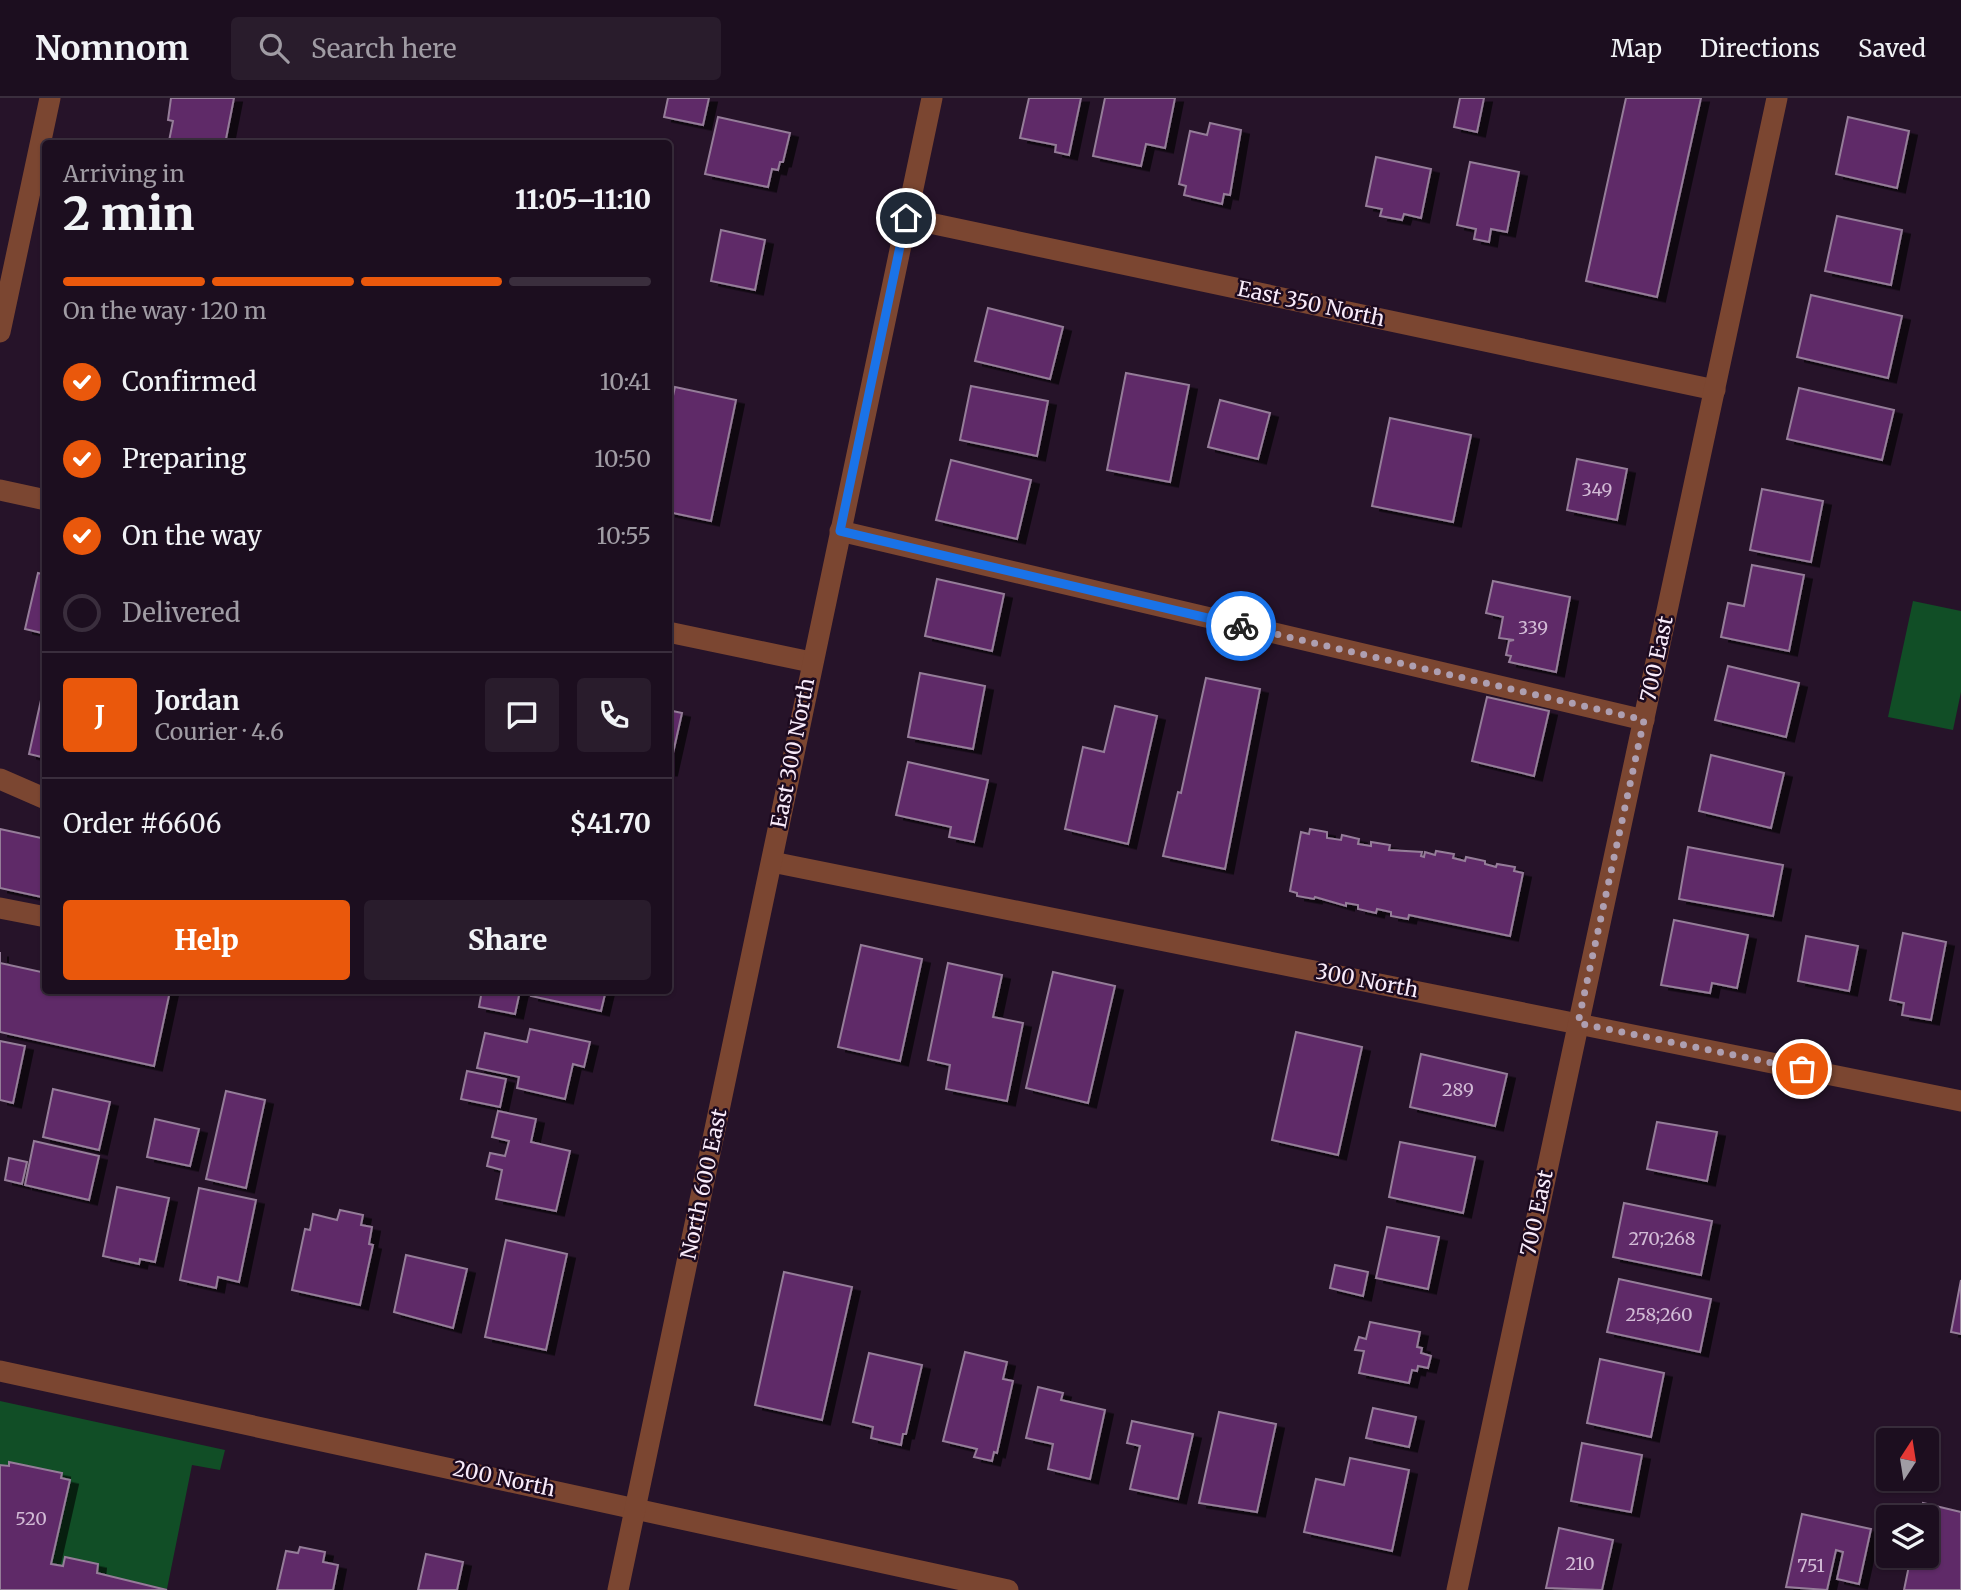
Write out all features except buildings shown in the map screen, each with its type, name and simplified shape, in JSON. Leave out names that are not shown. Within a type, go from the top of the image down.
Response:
[{"type":"street","points":[[0,332],[50,98]]},
{"type":"street","points":[[811,662],[932,98]]},
{"type":"street","name":"700 East","points":[[1457,1590],[1777,98]]},
{"type":"street","name":"East 350 North","points":[[906,218],[1715,390]]},
{"type":"street","points":[[0,490],[42,499]]},
{"type":"street","points":[[840,531],[1644,720]]},
{"type":"street","name":"East 300 North","points":[[672,633],[811,662],[772,862]]},
{"type":"street","points":[[0,779],[42,797]]},
{"type":"street","name":"300 North","points":[[772,862],[1961,1101]]},
{"type":"street","name":"North 600 East","points":[[618,1590],[772,862]]},
{"type":"street","points":[[0,908],[42,916]]},
{"type":"street","name":"200 North","points":[[0,1371],[636,1507],[1008,1590]]},
{"type":"green space","points":[[1913,601],[1961,611],[1961,692],[1953,730],[1888,717]]},
{"type":"green space","points":[[0,1401],[225,1450],[220,1470],[192,1465],[167,1589],[97,1573],[98,1564],[65,1557],[63,1566],[51,1564],[70,1480],[61,1478],[61,1473],[10,1462],[9,1466],[0,1465]]},
{"type":"way so far","points":[[1241,626],[1644,720],[1578,1023],[1802,1069]]},
{"type":"route","points":[[906,218],[840,531],[1241,626]]}]
